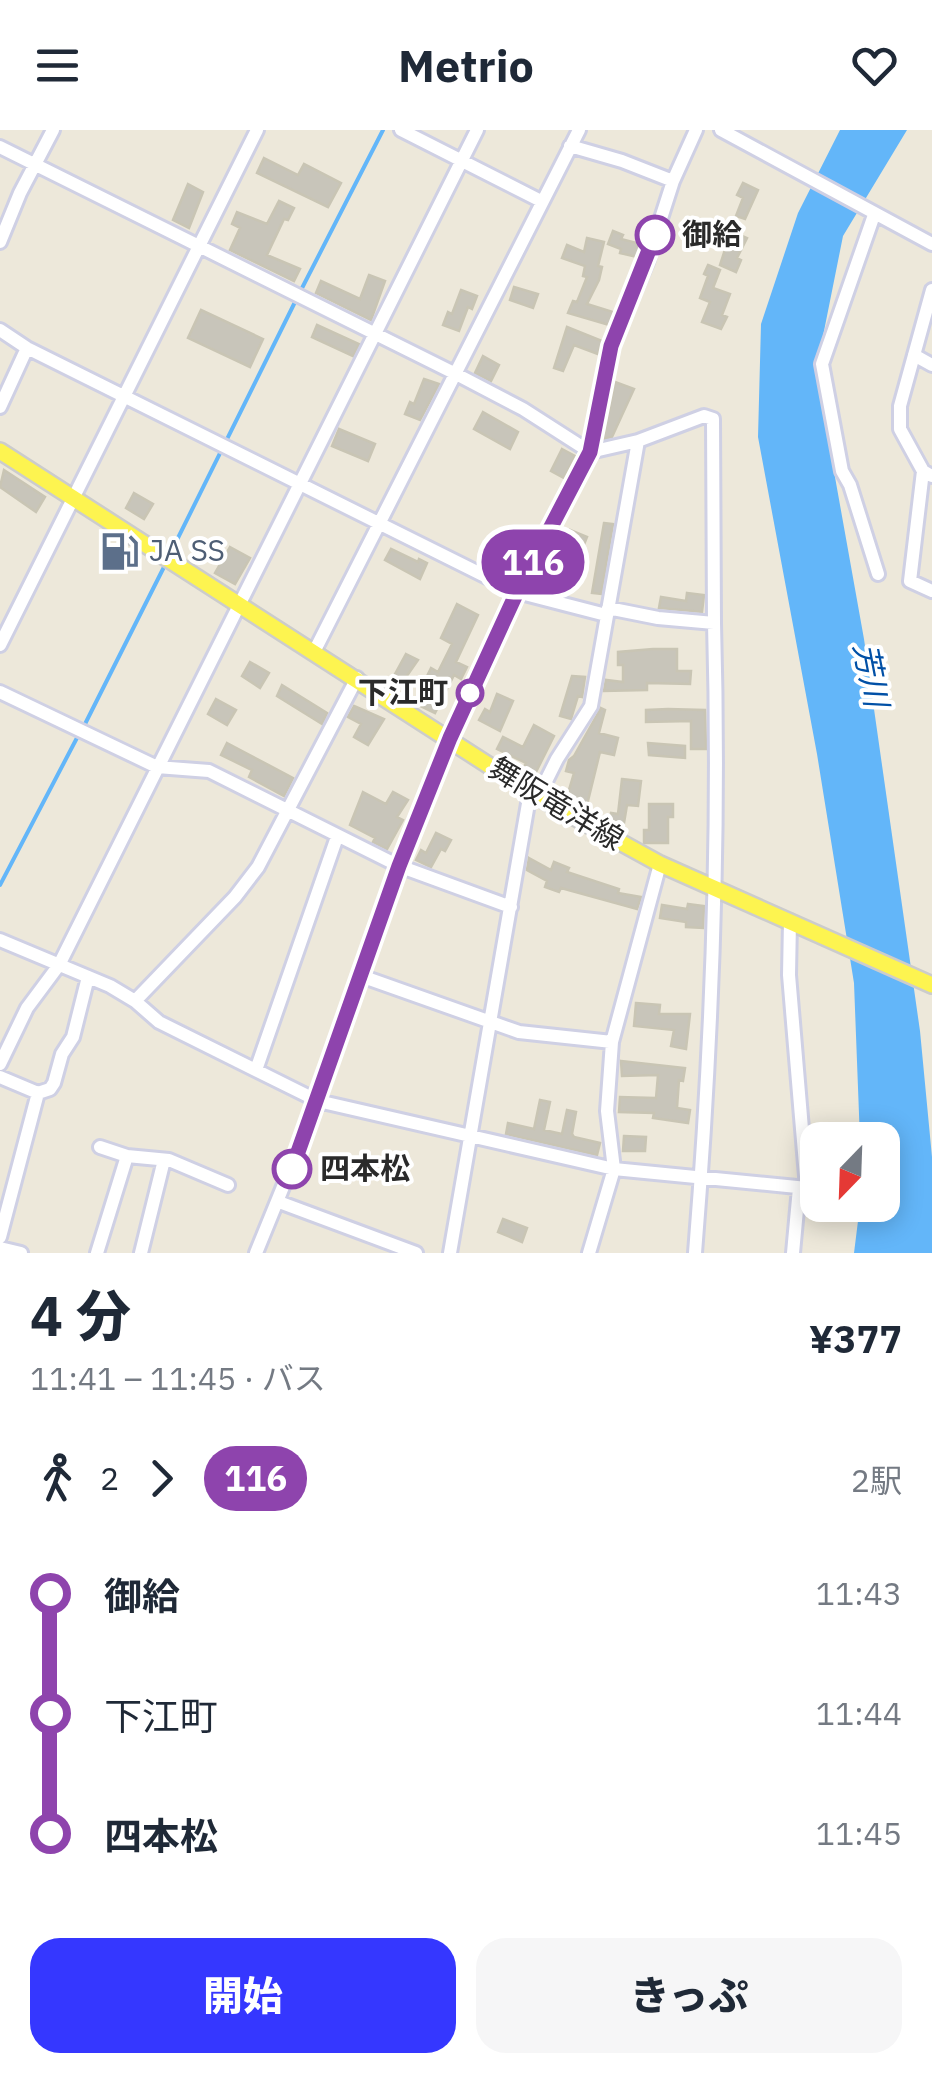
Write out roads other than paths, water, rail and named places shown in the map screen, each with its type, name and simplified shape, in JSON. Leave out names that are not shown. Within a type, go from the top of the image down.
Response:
[{"type":"main road","name":"舞阪竜洋線","points":[[0,451],[534,794],[660,864],[932,985]]},
{"type":"street","points":[[0,242],[53,130]]},
{"type":"street","points":[[0,645],[257,130]]},
{"type":"street","points":[[400,130],[541,202]]},
{"type":"street","points":[[0,1064],[26,1008],[60,965],[478,130]]},
{"type":"street","points":[[314,652],[580,130]]},
{"type":"street","points":[[256,1253],[280,1202],[399,866],[450,738],[517,592],[590,452],[611,346],[647,262],[672,181],[696,130]]},
{"type":"street","points":[[722,130],[932,244]]},
{"type":"street","points":[[570,146],[672,181]]},
{"type":"street","points":[[0,147],[456,374],[523,409],[590,452],[638,441],[704,416],[713,419],[715,889],[695,1253]]},
{"type":"street","points":[[870,213],[822,364],[842,471],[878,574]]},
{"type":"street","points":[[932,290],[900,406],[900,429],[928,473],[910,581],[932,591]]},
{"type":"street","points":[[0,330],[27,348],[517,592],[607,612],[714,622]]},
{"type":"street","points":[[0,407],[27,348]]},
{"type":"street","points":[[914,354],[932,365]]},
{"type":"street","points":[[450,1253],[489,1019],[534,794],[591,706],[638,441]]},
{"type":"street","points":[[135,1001],[235,897],[258,867],[357,678]]},
{"type":"street","points":[[0,692],[157,767],[208,771],[399,866],[511,907]]},
{"type":"street","points":[[256,1070],[337,837]]},
{"type":"street","points":[[589,1253],[614,1169],[607,1111],[612,1042],[660,864]]},
{"type":"street","points":[[0,940],[88,977],[135,1001],[159,1022],[318,1101],[614,1169],[807,1188],[790,975],[797,924]]},
{"type":"street","points":[[361,976],[519,1032],[612,1042]]},
{"type":"street","points":[[0,1077],[38,1092],[50,1088],[62,1054],[73,1037],[88,977]]},
{"type":"street","points":[[0,1237],[38,1092]]},
{"type":"street","points":[[100,1147],[127,1156],[164,1160],[228,1185]]},
{"type":"street","points":[[98,1253],[127,1156]]},
{"type":"street","points":[[140,1253],[164,1160]]},
{"type":"street","points":[[793,1253],[799,1188]]},
{"type":"street","points":[[280,1202],[416,1253]]},
{"type":"street","points":[[0,1248],[22,1253]]},
{"type":"water","points":[[840,130],[907,130],[843,236],[816,371],[864,639],[920,1031],[932,1157],[932,1253],[854,1253],[858,1222],[900,1222],[900,1122],[859,1122],[854,983],[817,754],[758,437],[761,324],[798,213]]},
{"type":"waterway","points":[[300,292],[383,130]]},
{"type":"waterway","points":[[169,556],[296,300]]},
{"type":"waterway","points":[[84,726],[165,565]]},
{"type":"waterway","points":[[0,885],[79,734]]},
{"type":"place","name":"御給","points":[[655,235]]},
{"type":"place","name":"JA SS","points":[[119,551]]},
{"type":"place","name":"下江町","points":[[470,693]]},
{"type":"place","name":"四本松","points":[[292,1169]]},
{"type":"water label","name":"芳川","points":[[871,675]]}]
